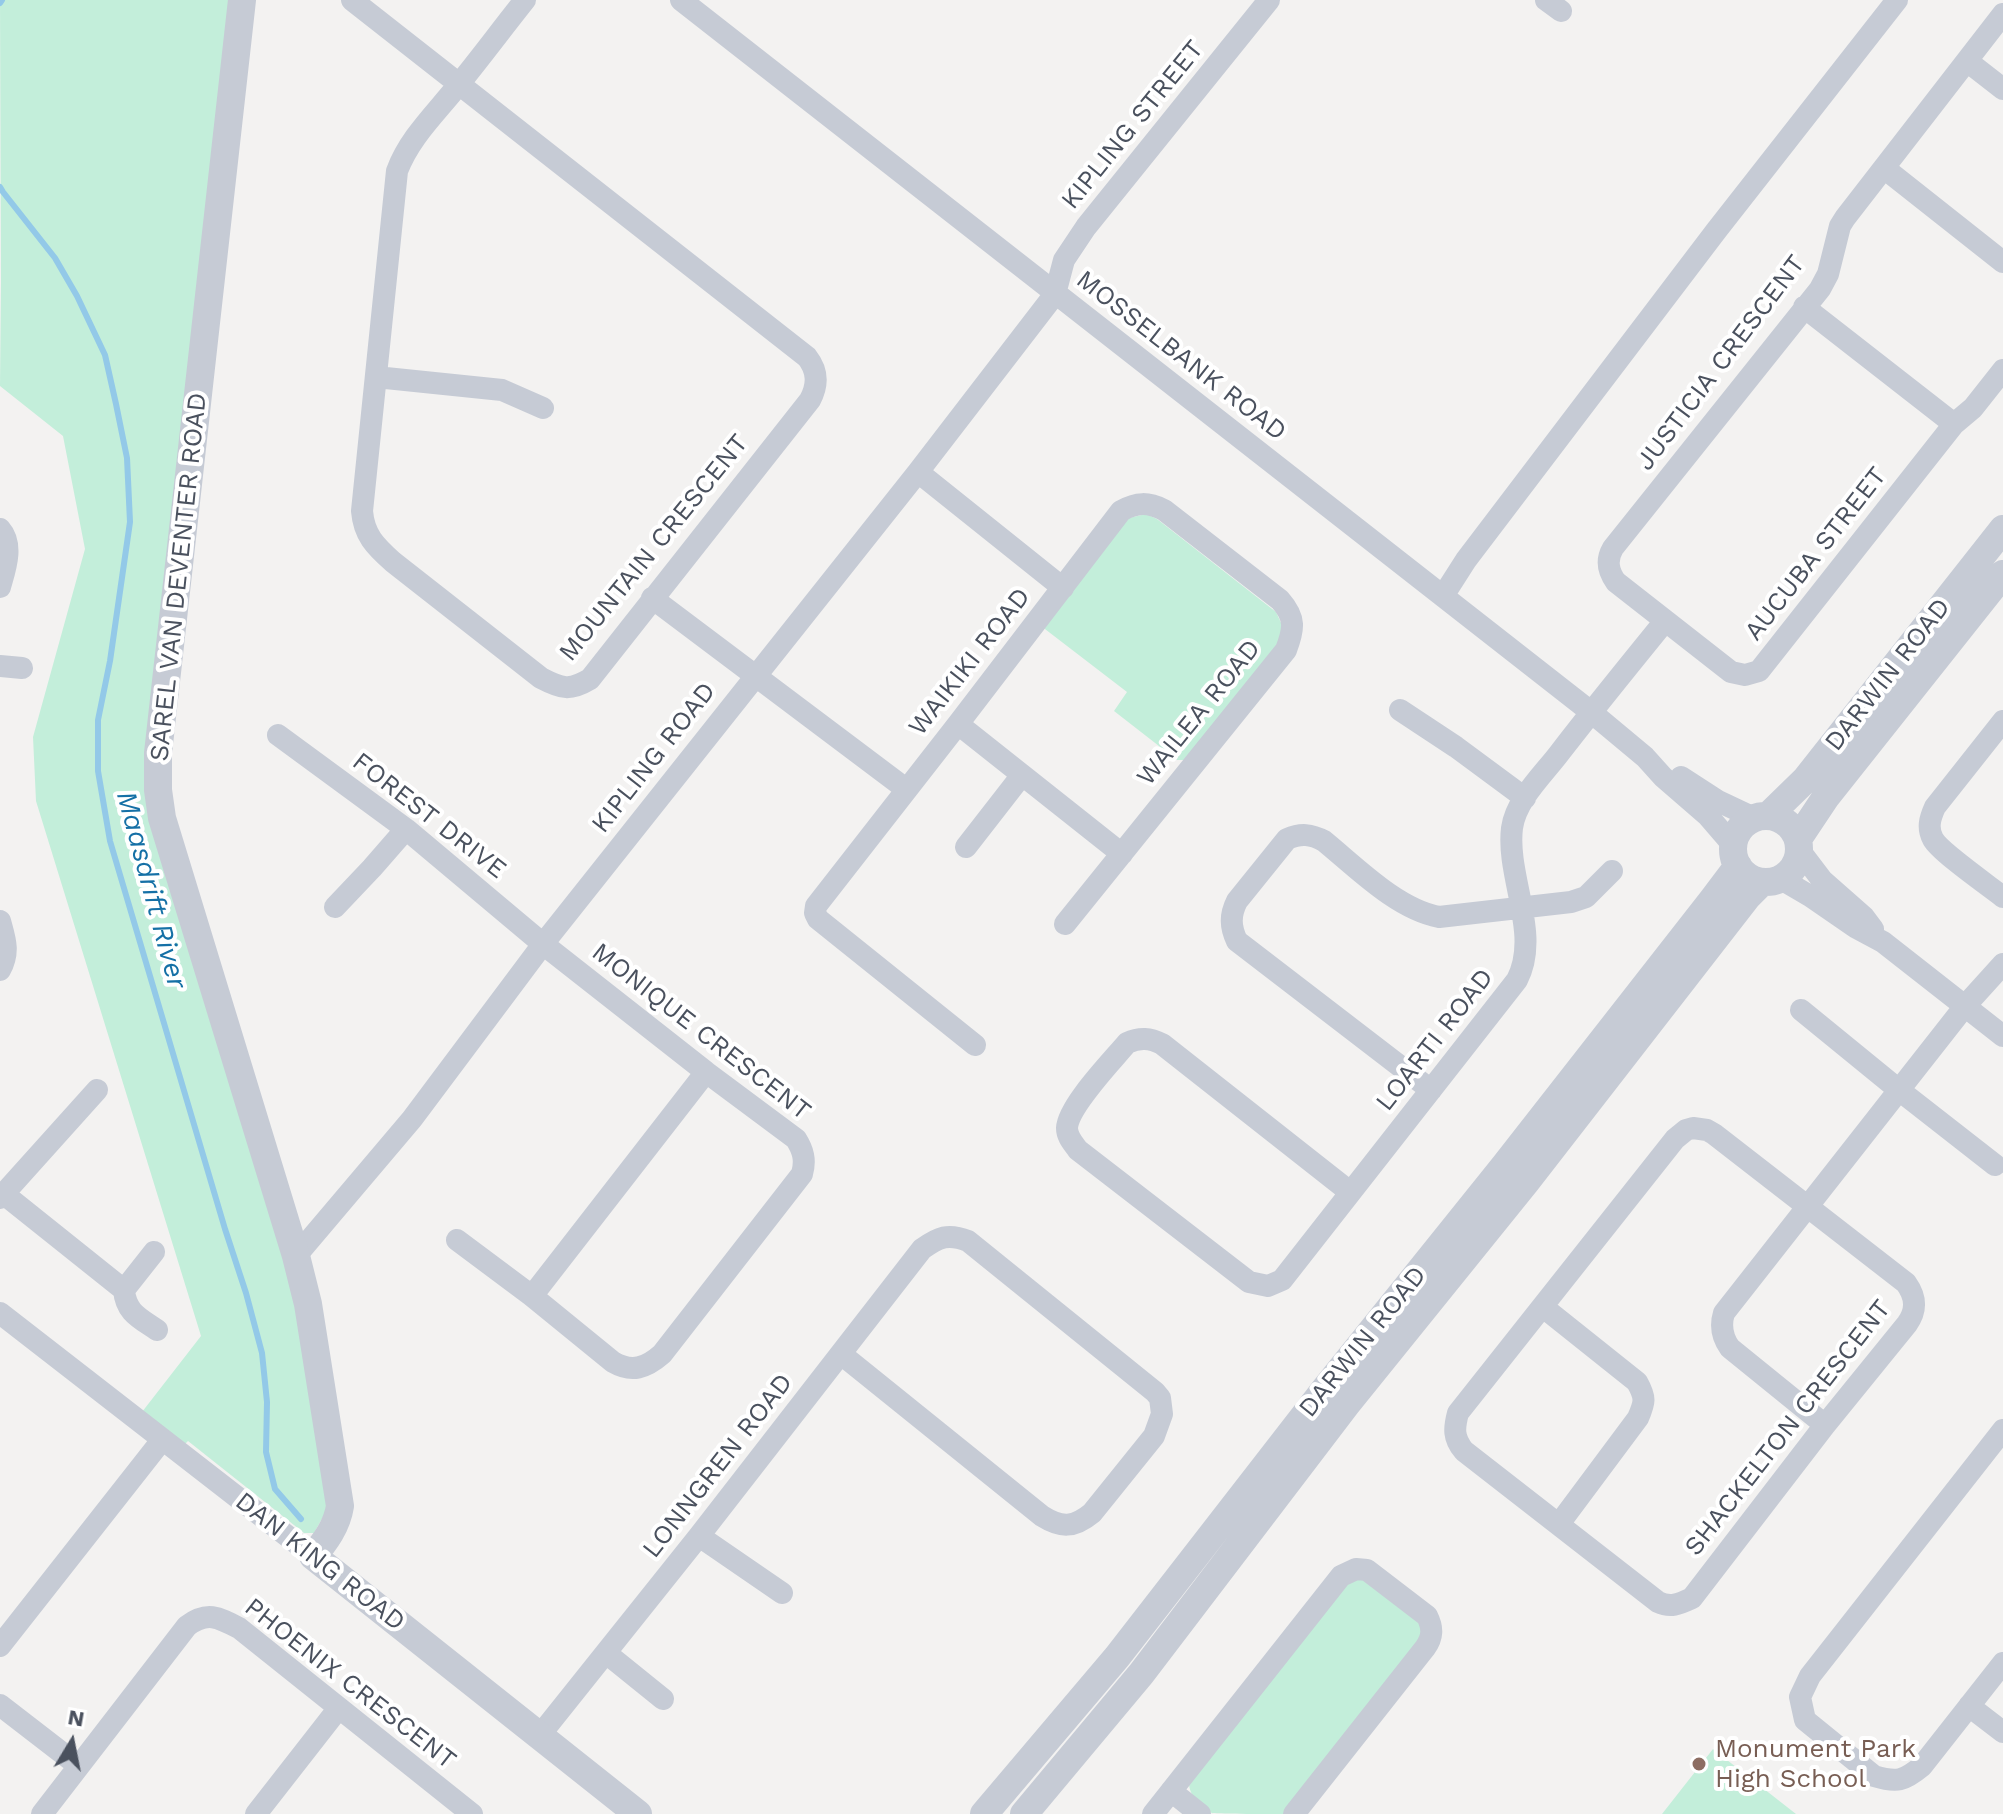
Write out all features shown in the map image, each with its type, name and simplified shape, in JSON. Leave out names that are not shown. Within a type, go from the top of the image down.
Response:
[{"type":"street","name":"SAREL VAN DEVENTER ROAD","points":[[242,0],[158,753],[158,790],[162,818],[308,1304],[339,1499],[337,1519],[313,1556]]},
{"type":"street","points":[[352,0],[459,84]]},
{"type":"street","name":"MOUNTAIN CRESCENT","points":[[459,84],[807,357],[815,370],[816,385],[810,400],[590,679],[569,688],[541,678],[393,562],[375,546],[363,524],[362,511],[397,171],[409,145],[525,0]]},
{"type":"street","name":"KIPLING STREET","points":[[1055,294],[1064,260],[1086,227],[1269,0]]},
{"type":"street","points":[[1443,596],[1466,560],[1716,231],[1897,0]]},
{"type":"street","name":"MOSSELBANK ROAD","points":[[693,4],[1055,294],[1591,712],[1708,816],[1736,856]]},
{"type":"street","name":"JUSTICIA CRESCENT","points":[[1665,621],[1616,582],[1609,571],[1610,553],[1820,289],[1828,274],[1840,226],[2003,14]]},
{"type":"street","points":[[1967,61],[2003,89]]},
{"type":"street","points":[[1884,168],[2003,262]]},
{"type":"street","name":"KIPLING ROAD","points":[[296,1256],[412,1119],[543,944],[918,472],[1055,294]]},
{"type":"street","points":[[1804,307],[1954,424]]},
{"type":"street","name":"AUCUBA STREET","points":[[1665,621],[1731,672],[1745,675],[1759,671],[1954,424],[1973,408],[2003,370]]},
{"type":"street","points":[[376,377],[502,390],[543,408]]},
{"type":"street","name":"WAIKIKI ROAD","points":[[918,472],[1063,588],[818,902],[815,913],[818,919],[975,1045]]},
{"type":"street","name":"WAILEA ROAD","points":[[1063,588],[1121,511],[1141,503],[1164,510],[1280,600],[1292,619],[1291,638],[1286,650],[1065,924]]},
{"type":"street","points":[[0,529],[6,537],[7,547],[0,587]]},
{"type":"street","name":"DARWIN ROAD","points":[[1761,817],[1806,779],[2003,529]]},
{"type":"street","name":"DARWIN ROAD","points":[[1799,845],[1826,797],[2003,574]]},
{"type":"street","points":[[652,598],[906,789]]},
{"type":"street","points":[[1591,712],[1665,621]]},
{"type":"street","points":[[1400,710],[1525,798]]},
{"type":"street","name":"LOARTI ROAD","points":[[1350,1192],[1152,1039],[1135,1039],[1127,1043],[1072,1111],[1067,1125],[1068,1136],[1078,1150],[1249,1282],[1268,1286],[1282,1280],[1517,980],[1524,967],[1525,950],[1522,908],[1511,851],[1515,815],[1591,712]]},
{"type":"street","points":[[2003,721],[1935,807],[1930,820],[1933,840],[1937,845],[2003,897]]},
{"type":"street","points":[[958,724],[1122,854]]},
{"type":"street","name":"FOREST DRIVE","points":[[278,735],[406,829],[543,944]]},
{"type":"street","name":"MOSSELBANK ROAD","points":[[1645,757],[1718,801],[1761,817]]},
{"type":"street","points":[[966,847],[1022,775]]},
{"type":"street","points":[[1883,942],[1864,917],[1822,880],[1799,845],[1792,828],[1786,823],[1761,817],[1742,826],[1736,835],[1736,856],[1744,874],[1810,896],[1883,942],[2003,1036]]},
{"type":"street","points":[[335,907],[406,829]]},
{"type":"street","points":[[1431,1090],[1237,941],[1232,930],[1233,909],[1287,839],[1296,835],[1313,835],[1405,906],[1439,917],[1571,902],[1586,897],[1612,871]]},
{"type":"street","points":[[1771,881],[1795,866],[1799,845]]},
{"type":"street","name":"DARWIN ROAD","points":[[984,1814],[1117,1657],[1325,1389],[1515,1153],[1736,856]]},
{"type":"street","name":"DARWIN ROAD","points":[[1024,1814],[1141,1674],[1346,1405],[1516,1194],[1748,896],[1771,881]]},
{"type":"street","points":[[0,921],[7,944],[0,970]]},
{"type":"street","name":"MONIQUE CRESCENT","points":[[457,1240],[613,1362],[631,1369],[647,1366],[662,1354],[802,1174],[805,1165],[796,1139],[543,944]]},
{"type":"street","points":[[1825,1425],[1730,1348],[1722,1326],[1727,1307],[1965,1006],[2003,964]]},
{"type":"street","points":[[1801,1010],[1995,1165]]},
{"type":"street","points":[[532,1296],[706,1072]]},
{"type":"street","points":[[97,1090],[2,1196],[124,1290],[129,1309],[157,1330]]},
{"type":"street","name":"SHACKELTON CRESCENT","points":[[1700,1128],[1714,1134],[1906,1283],[1915,1304],[1907,1324],[1692,1598],[1667,1606],[1458,1444],[1454,1434],[1458,1413],[1543,1307],[1675,1139],[1686,1130],[1700,1128]]},
{"type":"street","name":"LONNGREN ROAD","points":[[540,1735],[922,1249],[933,1241],[956,1237],[968,1241],[1155,1392],[1160,1398],[1162,1414],[1154,1436],[1092,1513],[1084,1520],[1063,1525],[1053,1523],[841,1354]]},
{"type":"street","points":[[124,1290],[154,1252]]},
{"type":"street","points":[[1543,1307],[1637,1382],[1644,1395],[1638,1418],[1559,1524]]},
{"type":"street","name":"DAN KING ROAD","points":[[0,1313],[638,1814]]},
{"type":"street","points":[[2003,1430],[1810,1676],[1800,1697],[1800,1705],[1805,1720],[1874,1776],[1899,1781],[1922,1766],[2003,1663]]},
{"type":"street","points":[[0,1646],[162,1440]]},
{"type":"street","points":[[699,1536],[782,1593]]},
{"type":"street","points":[[1153,1814],[1341,1576],[1351,1570],[1367,1570],[1427,1616],[1431,1636],[1416,1660],[1294,1814]]},
{"type":"street","name":"PHOENIX CRESCENT","points":[[42,1814],[187,1626],[203,1617],[213,1617],[239,1628],[472,1814]]},
{"type":"street","points":[[606,1653],[663,1699]]},
{"type":"street","points":[[0,1705],[79,1766]]},
{"type":"street","points":[[1969,1706],[2003,1732]]},
{"type":"street","points":[[256,1814],[338,1709]]},
{"type":"street","points":[[1171,1791],[1200,1814]]},
{"type":"green space","points":[[0,0],[230,0],[147,753],[293,1285],[328,1508],[314,1533],[304,1533],[188,1441],[184,1445],[142,1412],[201,1336],[36,801],[33,737],[85,549],[63,436],[0,386]]},
{"type":"green space","points":[[1146,514],[1157,519],[1276,612],[1283,627],[1280,642],[1184,760],[1177,760],[1114,711],[1127,692],[1041,626],[1129,518]]},
{"type":"green space","points":[[1358,1575],[1420,1620],[1424,1633],[1285,1814],[1208,1811],[1193,1797],[1189,1783],[1348,1579]]},
{"type":"green space","points":[[1713,1749],[1796,1814],[1662,1814]]},
{"type":"waterway","name":"Maasdrift River","points":[[0,187],[55,258],[105,355],[127,458],[130,522],[110,661],[98,720],[98,771],[110,841],[262,1353],[267,1402],[266,1452],[275,1489],[301,1519]]},
{"type":"place","name":"Monument Park High School","points":[[1699,1764]]}]
